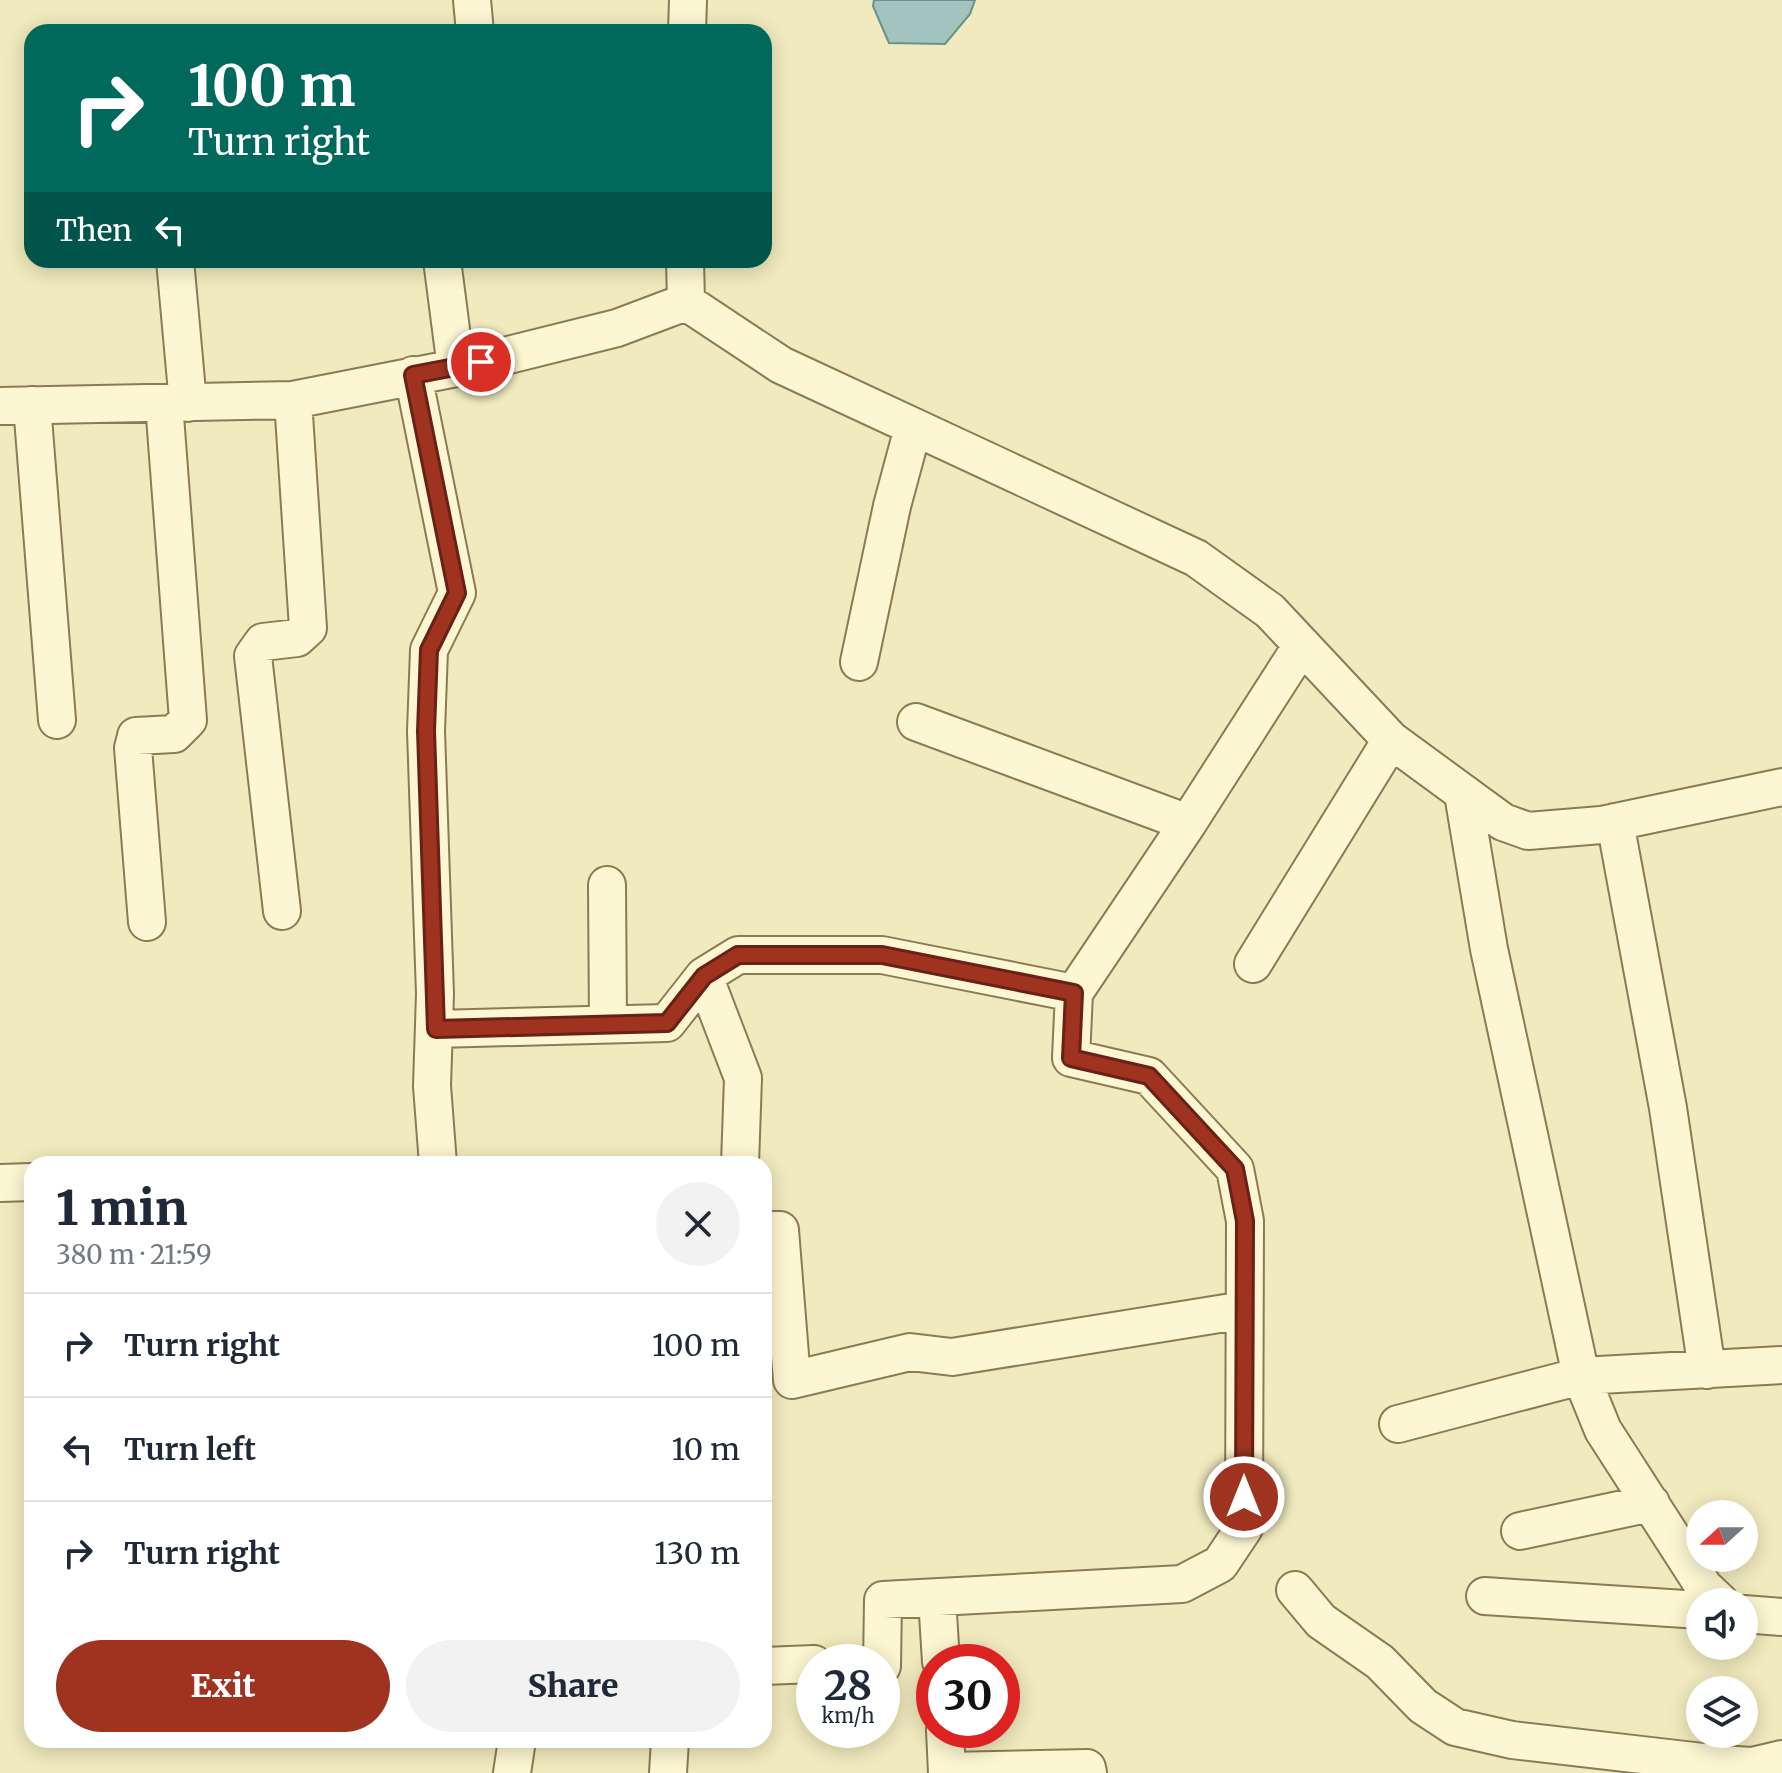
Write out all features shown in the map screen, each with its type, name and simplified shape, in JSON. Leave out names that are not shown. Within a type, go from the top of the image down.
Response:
[{"type":"street","points":[[472,0],[474,24]]},
{"type":"street","points":[[687,24],[688,0]]},
{"type":"street","points":[[147,922],[133,748],[136,736],[174,734],[188,720],[176,403],[175,268]]},
{"type":"street","points":[[443,268],[456,368]]},
{"type":"street","points":[[685,268],[686,302]]},
{"type":"street","points":[[57,720],[16,406],[293,400],[456,368],[617,328],[686,302]]},
{"type":"street","points":[[686,302],[781,365],[1196,558],[1270,611],[1391,740],[1503,822],[1528,831],[1615,822],[1782,787]]},
{"type":"street","points":[[413,375],[457,593],[429,650],[426,731],[436,1029],[432,1086],[437,1156]]},
{"type":"street","points":[[282,911],[253,656],[263,642],[297,638],[308,628],[293,400]]},
{"type":"street","points":[[859,662],[892,506],[913,428]]},
{"type":"street","points":[[882,1644],[883,1600],[1182,1584],[1220,1564],[1244,1528],[1245,1221],[1235,1169],[1149,1076],[1071,1058],[1074,993],[1302,645]]},
{"type":"street","points":[[916,722],[1188,823]]},
{"type":"street","points":[[1253,964],[1391,740]]},
{"type":"street","points":[[1463,794],[1489,949],[1581,1376],[1603,1430],[1705,1588]]},
{"type":"street","points":[[1615,822],[1668,1108],[1707,1370]]},
{"type":"street","points":[[607,885],[608,1024]]},
{"type":"street","points":[[436,1029],[667,1023],[704,976],[738,955],[882,955],[1074,993]]},
{"type":"street","points":[[704,976],[743,1078],[740,1156]]},
{"type":"street","points":[[0,1183],[24,1182]]},
{"type":"street","points":[[772,1230],[780,1230],[792,1380],[910,1352],[952,1357],[1244,1310]]},
{"type":"street","points":[[1398,1424],[1581,1376],[1782,1365]]},
{"type":"street","points":[[1520,1531],[1651,1503]]},
{"type":"street","points":[[1295,1590],[1321,1621],[1380,1662],[1423,1706],[1455,1727],[1515,1757],[1742,1766],[1782,1759]]},
{"type":"street","points":[[1485,1596],[1686,1609]]},
{"type":"street","points":[[937,1598],[940,1644]]},
{"type":"street","points":[[1758,1615],[1782,1617]]},
{"type":"street","points":[[772,1666],[796,1665]]},
{"type":"street","points":[[512,1773],[516,1748]]},
{"type":"street","points":[[668,1773],[670,1748]]},
{"type":"street","points":[[946,1748],[947,1772],[1087,1768],[1088,1773]]},
{"type":"water","points":[[874,0],[975,0],[970,14],[945,44],[889,43],[873,6]]},
{"type":"route","points":[[481,362],[413,375],[457,593],[447,620],[429,650],[426,731],[436,1029],[667,1023],[704,976],[738,955],[882,955],[1074,993],[1071,1058],[1149,1076],[1235,1169],[1245,1221],[1244,1497]]}]
